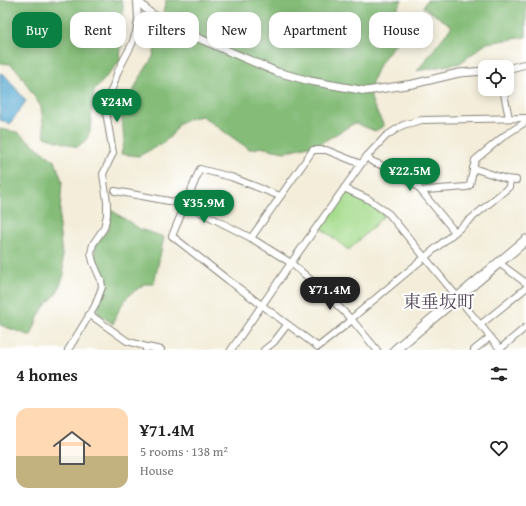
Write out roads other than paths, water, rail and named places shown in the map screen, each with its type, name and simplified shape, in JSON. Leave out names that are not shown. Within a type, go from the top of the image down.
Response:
[{"type":"main road","points":[[395,350],[526,240]]},
{"type":"street","points":[[137,0],[149,12],[175,28],[277,72],[310,81],[366,91],[413,84],[459,73],[478,72]]},
{"type":"street","points":[[68,350],[97,301],[102,287],[101,280],[93,262],[91,253],[93,244],[104,228],[107,220],[107,202],[103,174],[113,153],[106,112],[107,100],[118,70],[132,44],[136,32],[138,20],[137,0]]},
{"type":"street","points":[[514,67],[526,64]]},
{"type":"street","points":[[505,96],[510,118]]},
{"type":"street","points":[[231,350],[361,164],[386,136],[404,125],[434,119],[526,118],[524,123],[504,136],[475,160],[470,185],[468,187],[426,190],[422,192]]},
{"type":"street","points":[[251,238],[314,150],[326,150],[361,164]]},
{"type":"street","points":[[367,156],[371,161],[395,171],[418,187],[455,232]]},
{"type":"street","points":[[280,196],[231,177],[200,169],[172,236],[318,347],[509,187],[513,180],[474,168]]},
{"type":"street","points":[[344,188],[368,199],[389,214],[500,349],[526,327]]},
{"type":"street","points":[[114,191],[185,204],[251,238],[291,263],[317,285],[352,320],[378,350]]},
{"type":"street","points":[[499,263],[526,283]]},
{"type":"street","points":[[480,325],[526,288]]},
{"type":"street","points":[[89,314],[126,341],[146,348],[161,350]]},
{"type":"street","points":[[264,350],[274,342],[287,324]]},
{"type":"street","points":[[474,350],[490,337]]},
{"type":"water","points":[[0,73],[5,75],[26,101],[10,124],[0,120]]},
{"type":"district","name":"東垂坂町","points":[[439,302]]}]
